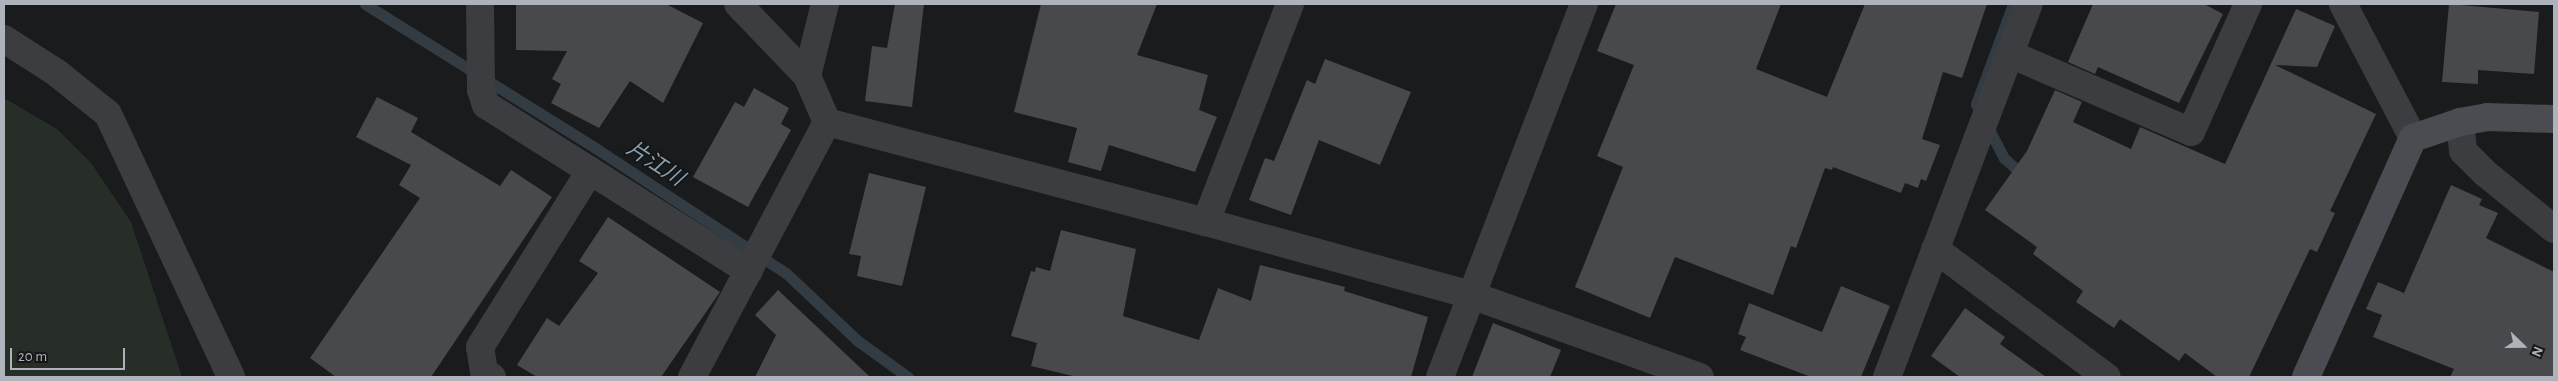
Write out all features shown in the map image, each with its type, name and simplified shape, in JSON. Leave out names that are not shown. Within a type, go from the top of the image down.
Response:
[{"type":"street","points":[[480,4],[481,90],[486,105],[749,271]]},
{"type":"street","points":[[738,4],[808,76],[827,122]]},
{"type":"street","points":[[808,76],[825,4]]},
{"type":"street","points":[[1206,222],[1290,4]]},
{"type":"street","points":[[1440,377],[1584,4]]},
{"type":"street","points":[[1886,377],[1970,152],[1990,107],[2029,4]]},
{"type":"street","points":[[2010,54],[2191,132],[2248,4]]},
{"type":"street","points":[[2344,4],[2413,138]]},
{"type":"street","points":[[4,38],[57,73],[108,114],[230,377]]},
{"type":"street","points":[[2306,377],[2413,138],[2460,122],[2487,117],[2554,119]]},
{"type":"street","points":[[827,122],[1206,222],[1471,295],[1700,377]]},
{"type":"street","points":[[692,377],[827,122]]},
{"type":"street","points":[[2460,122],[2463,151],[2485,173],[2554,229]]},
{"type":"street","points":[[492,377],[484,372],[480,347],[590,171]]},
{"type":"street","points":[[1935,249],[2107,377]]},
{"type":"shaded area","points":[[4,98],[57,129],[91,163],[131,222],[182,377],[4,377]]},
{"type":"building","points":[[516,4],[666,4],[703,23],[663,103],[630,81],[599,128],[551,103],[561,84],[552,79],[567,51],[516,50]]},
{"type":"building","points":[[895,4],[924,4],[912,107],[865,101],[872,46],[887,48]]},
{"type":"building","points":[[1041,4],[1157,4],[1137,55],[1208,75],[1199,110],[1217,117],[1195,172],[1109,145],[1101,171],[1068,162],[1077,128],[1014,112]]},
{"type":"building","points":[[1616,4],[1781,4],[1756,69],[1827,97],[1865,4],[1987,4],[1962,78],[1943,72],[1922,139],[1940,145],[1926,181],[1921,179],[1918,188],[1905,183],[1901,193],[1833,167],[1832,170],[1825,168],[1796,248],[1791,246],[1773,295],[1675,257],[1650,318],[1575,287],[1623,167],[1597,156],[1634,65],[1597,51]]},
{"type":"building","points":[[2093,4],[2204,4],[2223,14],[2179,103],[2098,67],[2095,74],[2068,62]]},
{"type":"building","points":[[2449,4],[2539,12],[2534,74],[2478,70],[2478,84],[2442,82]]},
{"type":"building","points":[[2296,9],[2335,26],[2317,67],[2275,65],[2376,114],[2330,211],[2335,213],[2317,252],[2310,249],[2249,377],[2217,377],[2185,353],[2179,361],[2120,319],[2114,328],[2076,302],[2083,291],[2033,254],[2037,247],[1985,210],[2027,151],[2055,90],[2082,102],[2073,122],[2131,149],[2140,127],[2225,164]]},
{"type":"building","points":[[1325,59],[1411,92],[1380,165],[1319,140],[1291,215],[1249,200],[1265,158],[1274,161],[1307,80],[1315,84]]},
{"type":"building","points":[[754,88],[789,108],[781,124],[791,130],[748,207],[693,177],[735,102],[744,107]]},
{"type":"building","points":[[377,97],[418,118],[411,132],[500,186],[511,170],[552,197],[431,377],[336,377],[310,358],[420,198],[399,185],[411,165],[356,137]]},
{"type":"building","points":[[869,173],[926,187],[902,286],[857,276],[861,256],[849,254]]},
{"type":"building","points":[[2451,185],[2482,199],[2479,205],[2498,213],[2486,238],[2554,272],[2554,377],[2450,377],[2454,369],[2373,337],[2382,315],[2366,309],[2378,282],[2404,293]]},
{"type":"building","points":[[608,217],[720,292],[661,377],[537,377],[517,365],[547,318],[559,326],[598,273],[579,261]]},
{"type":"building","points":[[1061,230],[1136,249],[1123,316],[1199,340],[1218,288],[1251,301],[1260,265],[1345,287],[1344,291],[1428,317],[1411,377],[1077,377],[1031,366],[1037,343],[1011,336],[1031,271],[1035,272],[1036,267],[1050,271]]},
{"type":"building","points":[[1841,286],[1890,306],[1861,377],[1811,377],[1740,350],[1746,337],[1738,334],[1749,303],[1822,332]]},
{"type":"building","points":[[778,290],[870,377],[755,377],[776,335],[755,315]]},
{"type":"building","points":[[1965,308],[2005,337],[2000,344],[2046,377],[1960,377],[1931,356]]},
{"type":"building","points":[[1493,323],[1561,350],[1550,377],[1472,377]]},
{"type":"waterway","name":"片江川","points":[[365,4],[600,151],[786,273],[858,341],[908,377]]},
{"type":"waterway","points":[[2013,4],[1976,104],[2004,158],[2025,177]]}]
